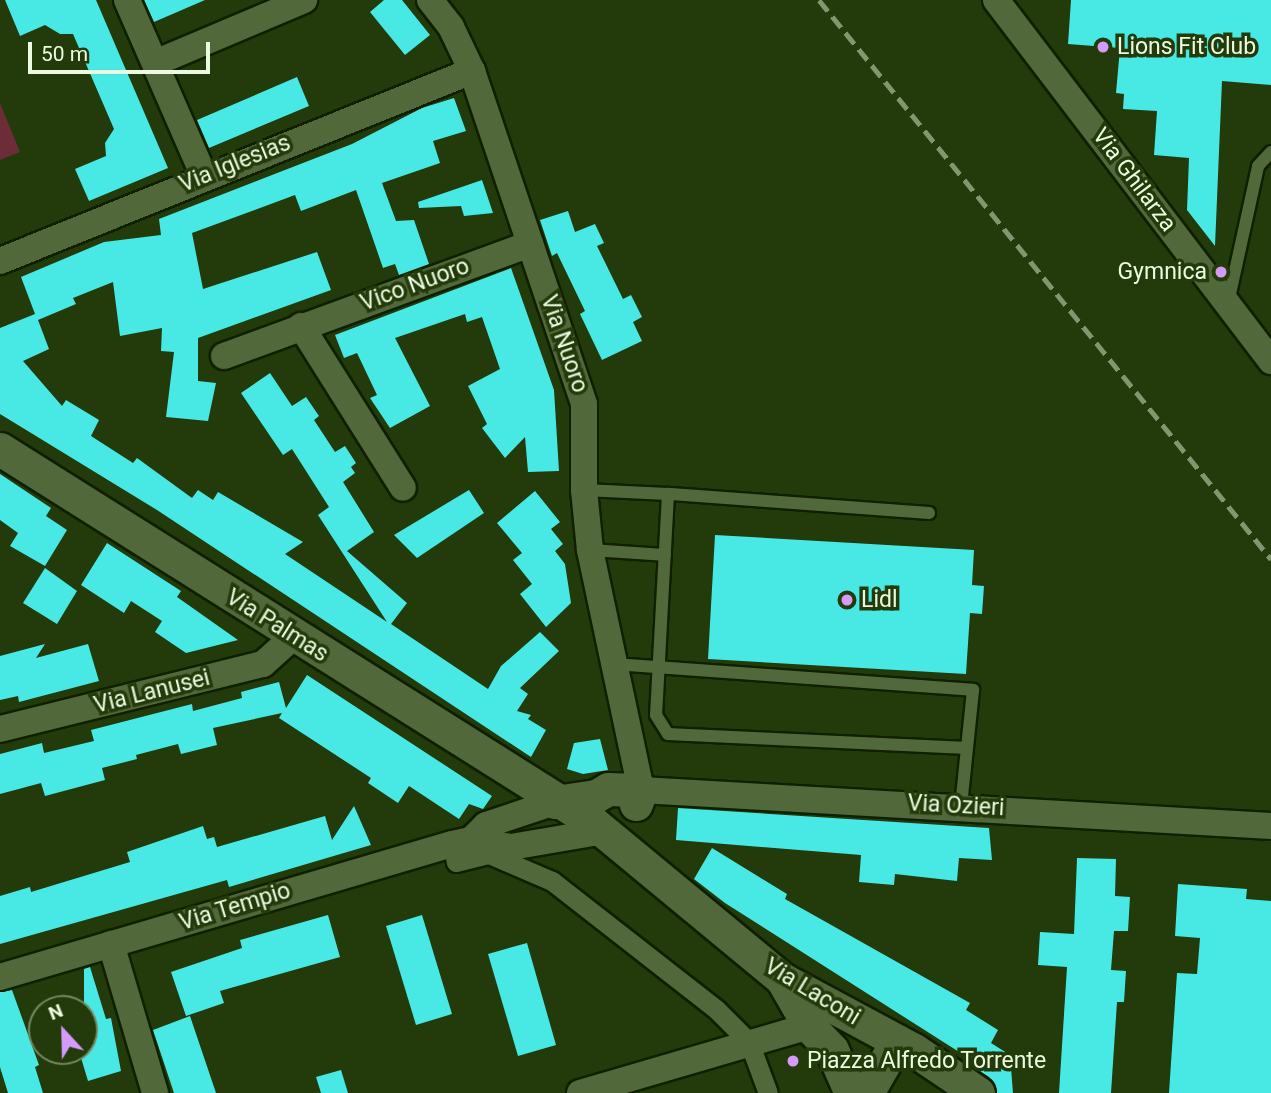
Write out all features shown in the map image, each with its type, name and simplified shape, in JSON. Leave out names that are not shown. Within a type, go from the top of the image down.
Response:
[{"type":"street","points":[[127,0],[204,176]]},
{"type":"street","points":[[155,63],[304,0]]},
{"type":"street","name":"Via Nuoro","points":[[430,0],[451,27],[472,71],[584,404],[584,490],[590,550],[613,664],[616,810]]},
{"type":"street","name":"Via Ghilarza","points":[[996,0],[1271,361]]},
{"type":"street","name":"Via Iglesias","points":[[0,261],[204,176],[472,71]]},
{"type":"street","name":"Vico Nuoro","points":[[225,356],[530,244]]},
{"type":"street","points":[[301,326],[403,488]]},
{"type":"street","name":"Via Palmas","points":[[0,449],[555,802]]},
{"type":"street","name":"Via Lanusei","points":[[0,729],[263,664],[294,636]]},
{"type":"street","points":[[555,802],[616,810]]},
{"type":"street","name":"Via Tempio","points":[[0,977],[462,842],[486,825],[555,802]]},
{"type":"street","name":"Via Ozieri","points":[[616,810],[961,806],[1271,826]]},
{"type":"street","name":"Via Tempio","points":[[462,842],[511,847],[616,810]]},
{"type":"street","name":"Via Laconi","points":[[616,810],[657,876],[782,979],[897,1041],[978,1093]]},
{"type":"street","points":[[462,842],[456,862],[489,854],[552,881],[716,1009],[749,1042],[768,1093]]},
{"type":"street","points":[[111,944],[155,1093]]},
{"type":"street","points":[[782,979],[809,1026],[832,1050],[851,1093]]},
{"type":"street","points":[[580,1093],[809,1026]]},
{"type":"street","points":[[867,1093],[897,1041]]},
{"type":"lane","points":[[1228,303],[1258,166],[1271,152]]},
{"type":"lane","points":[[584,490],[929,513]]},
{"type":"lane","points":[[668,494],[656,666],[656,715],[668,734],[967,748]]},
{"type":"lane","points":[[590,550],[664,555]]},
{"type":"lane","points":[[613,664],[973,690],[961,806]]},
{"type":"shaded area","points":[[0,103],[20,152],[0,160]]},
{"type":"building","points":[[5,0],[96,0],[168,168],[89,201],[75,169],[106,156],[105,143],[114,129],[73,34],[60,34],[45,25],[20,36]]},
{"type":"building","points":[[144,0],[205,0],[154,22]]},
{"type":"building","points":[[384,0],[402,0],[430,35],[405,55],[370,12]]},
{"type":"building","points":[[1071,0],[1271,0],[1271,85],[1222,81],[1215,246],[1187,210],[1189,158],[1154,155],[1157,111],[1123,109],[1124,94],[1116,93],[1120,48],[1068,44]]},
{"type":"building","points":[[297,77],[309,106],[209,148],[197,120]]},
{"type":"building","points":[[454,98],[466,131],[433,141],[440,163],[382,183],[396,221],[414,220],[429,264],[399,275],[395,264],[383,268],[356,190],[301,211],[295,195],[192,233],[203,289],[317,252],[331,290],[198,338],[198,381],[216,383],[208,421],[166,417],[174,352],[161,351],[162,328],[120,336],[113,282],[73,298],[76,304],[38,320],[49,349],[23,361],[62,406],[66,400],[99,420],[91,436],[133,463],[137,458],[192,498],[198,490],[213,500],[218,492],[303,542],[285,554],[387,622],[318,515],[329,507],[292,449],[283,455],[241,393],[270,373],[292,406],[306,397],[319,416],[314,420],[335,452],[345,446],[356,463],[351,467],[355,473],[343,482],[374,532],[347,551],[407,603],[391,624],[488,689],[501,666],[540,632],[559,651],[520,688],[528,694],[517,711],[531,715],[528,719],[546,730],[531,757],[157,510],[0,414],[0,328],[35,314],[21,277],[104,242],[161,235],[159,219],[352,144],[422,108]]},
{"type":"building","points":[[482,180],[493,213],[464,216],[461,206],[419,208],[418,202]]},
{"type":"building","points":[[568,211],[575,232],[595,224],[604,243],[597,246],[623,299],[631,295],[642,317],[633,322],[642,341],[602,360],[580,314],[585,311],[557,253],[552,256],[540,220]]},
{"type":"building","points":[[511,268],[554,390],[559,471],[528,472],[525,437],[505,458],[482,428],[487,424],[468,386],[500,369],[482,317],[467,322],[465,314],[395,338],[430,406],[390,428],[370,398],[377,395],[357,353],[344,358],[335,335]]},
{"type":"building","points":[[0,474],[51,508],[46,516],[67,530],[45,566],[10,546],[18,533],[0,520]]},
{"type":"building","points":[[469,490],[484,513],[417,558],[394,535]]},
{"type":"building","points":[[535,491],[560,522],[551,529],[563,544],[555,551],[565,564],[571,603],[546,627],[520,594],[532,584],[513,560],[522,553],[497,523]]},
{"type":"building","name":"Lidl","points":[[715,535],[974,550],[972,585],[984,586],[982,614],[970,613],[966,674],[708,659]]},
{"type":"building","points":[[107,543],[181,591],[177,597],[238,640],[186,653],[155,632],[162,621],[131,601],[124,613],[81,585]]},
{"type":"building","points":[[45,568],[77,591],[57,624],[23,603]]},
{"type":"building","points":[[45,644],[36,658],[88,644],[99,681],[19,702],[18,696],[0,700],[0,656]]},
{"type":"building","points":[[307,675],[492,796],[483,809],[469,804],[459,819],[409,786],[398,803],[368,783],[371,778],[279,718],[282,713],[213,728],[217,745],[181,754],[178,744],[136,755],[137,759],[102,768],[105,780],[45,796],[41,783],[0,794],[0,754],[42,743],[44,753],[94,741],[91,730],[192,704],[193,711],[242,698],[241,692],[279,682],[286,708]]},
{"type":"building","points":[[600,739],[608,770],[583,774],[567,769],[574,743]]},
{"type":"building","points":[[354,806],[371,845],[229,887],[227,880],[0,944],[0,896],[30,887],[31,892],[130,862],[127,852],[203,826],[207,839],[214,837],[217,847],[325,816],[332,840]]},
{"type":"building","points":[[678,808],[989,828],[992,860],[959,858],[957,881],[895,874],[894,885],[859,882],[861,855],[676,840]]},
{"type":"building","points":[[712,848],[787,894],[785,899],[970,1003],[966,1010],[998,1030],[991,1043],[1010,1055],[1013,1093],[997,1093],[989,1077],[975,1068],[978,1064],[725,903],[694,879]]},
{"type":"building","points":[[1077,858],[1116,859],[1115,896],[1130,897],[1128,931],[1114,931],[1111,970],[1126,971],[1124,1002],[1117,1002],[1111,1093],[1059,1093],[1067,967],[1038,965],[1040,932],[1074,934]]},
{"type":"building","points":[[1178,884],[1247,889],[1246,899],[1271,901],[1271,1093],[1169,1093],[1177,973],[1197,974],[1200,938],[1175,936]]},
{"type":"building","points":[[328,915],[340,957],[220,991],[224,1003],[186,1016],[171,972],[242,948],[240,940]]},
{"type":"building","points":[[422,915],[452,1014],[416,1025],[386,926]]},
{"type":"building","points":[[527,943],[556,1045],[518,1056],[488,954]]},
{"type":"building","points":[[90,967],[106,1019],[111,1018],[121,1071],[88,1081],[83,1065],[98,1065],[98,995],[84,995],[84,969]]},
{"type":"building","points":[[12,990],[28,1034],[28,1065],[39,1065],[35,1067],[43,1093],[8,1093],[0,1067],[0,992]]},
{"type":"building","points":[[190,1016],[216,1093],[174,1093],[153,1030]]},
{"type":"building","points":[[341,1070],[348,1093],[321,1093],[316,1077]]},
{"type":"railway","points":[[819,0],[1271,559]]},
{"type":"place","name":"Lions Fit Club","points":[[1103,47]]},
{"type":"place","name":"Gymnica","points":[[1221,272]]},
{"type":"place","name":"Lidl","points":[[847,600]]},
{"type":"place","name":"Piazza Alfredo Torrente","points":[[793,1061]]}]
